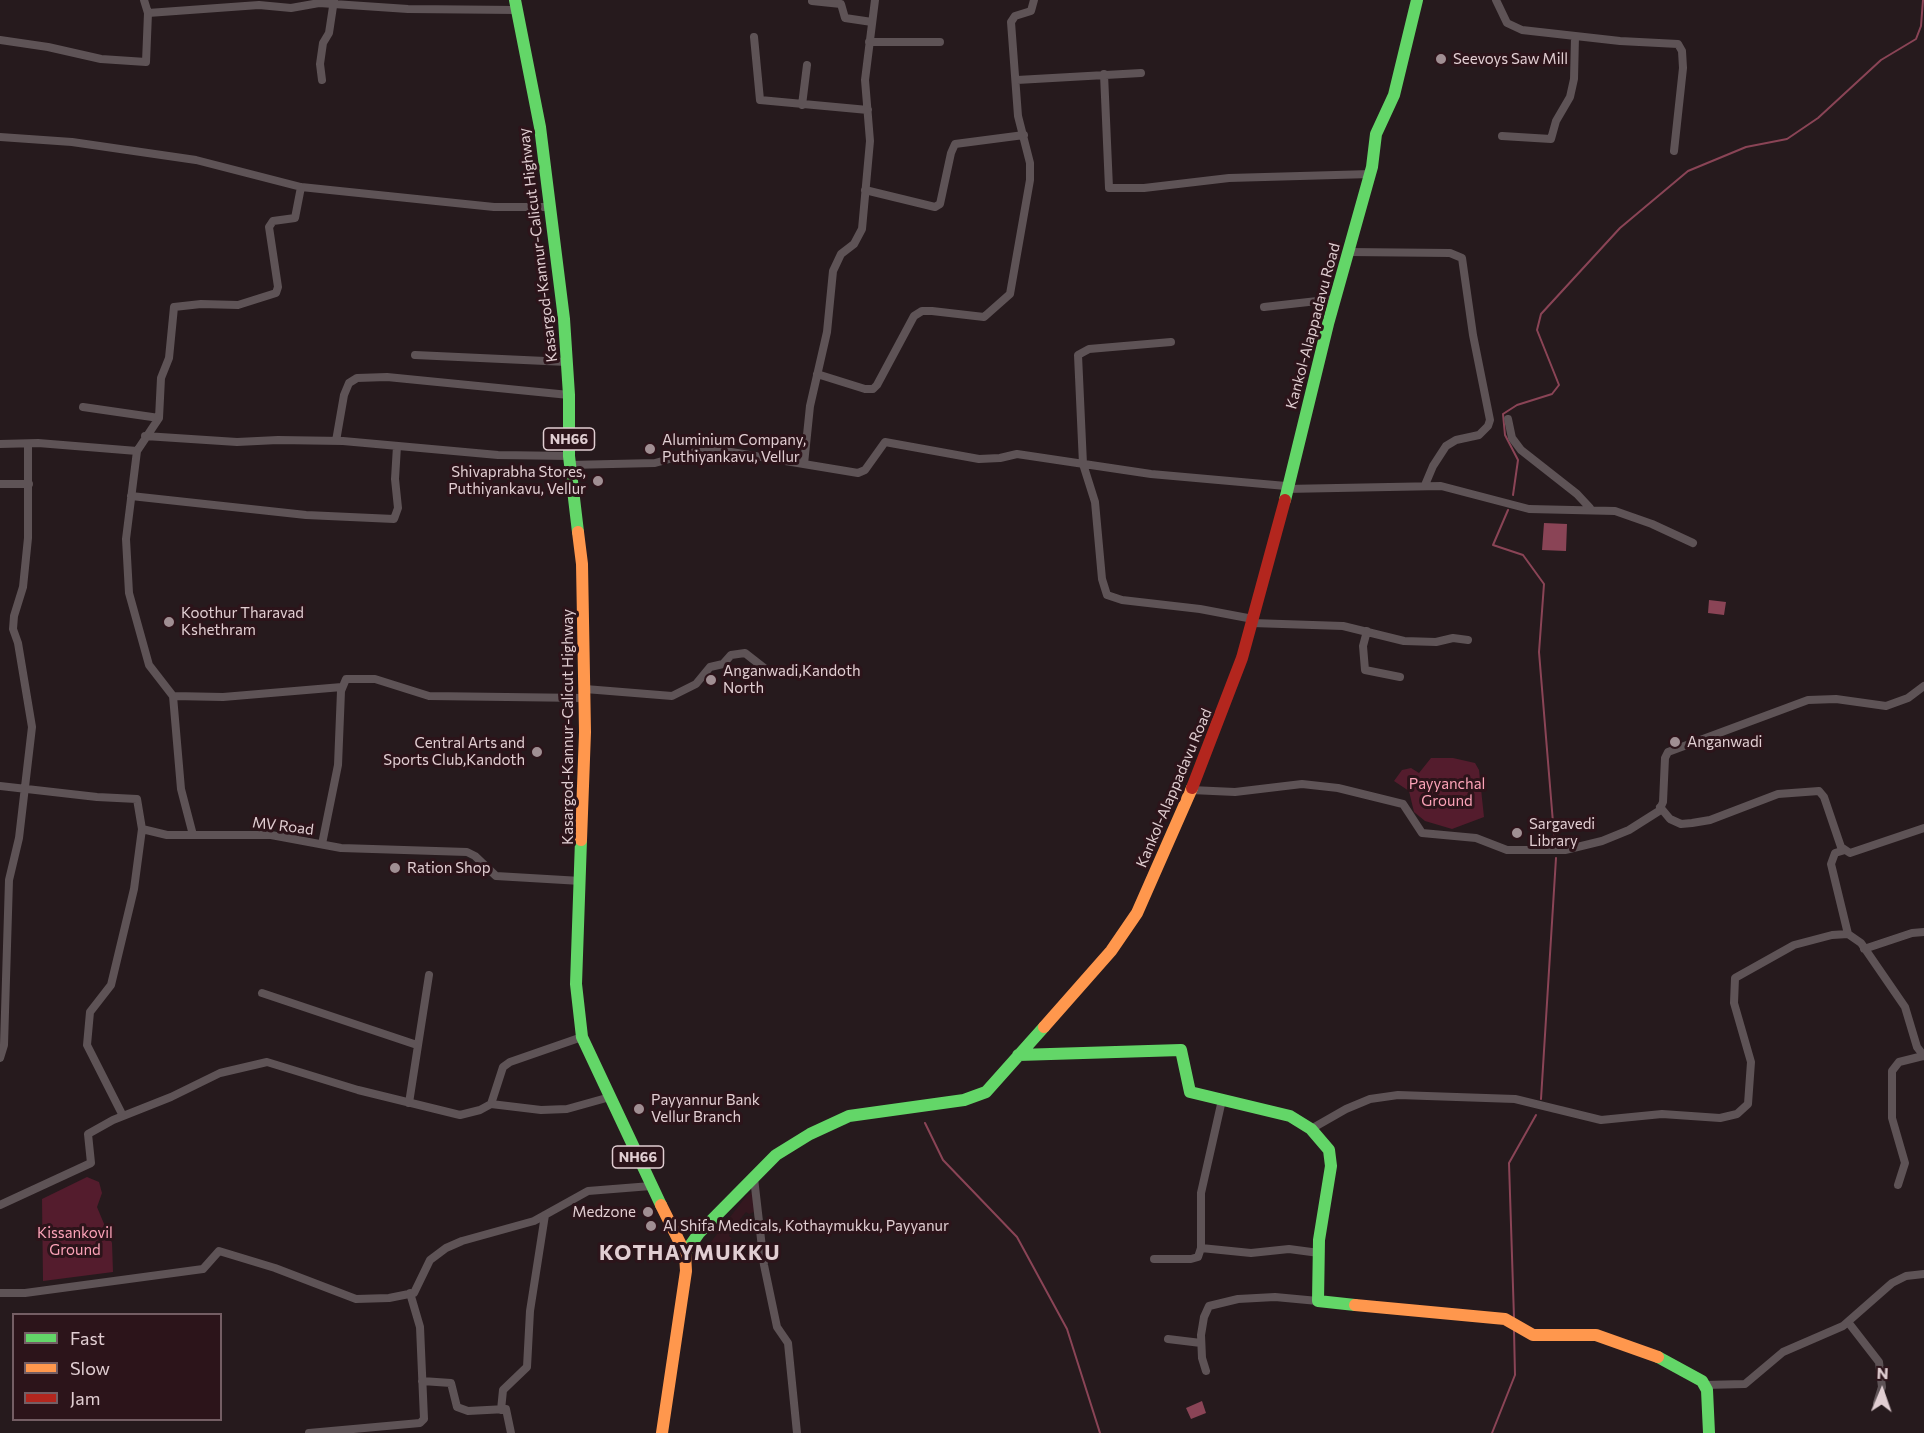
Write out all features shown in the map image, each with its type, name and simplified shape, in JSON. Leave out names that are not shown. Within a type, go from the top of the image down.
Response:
[{"type":"main road","name":"Kankol-Alappadavu Road","points":[[685,1253],[699,1233],[776,1155],[810,1134],[849,1116],[892,1108],[964,1100],[986,1092],[1126,931],[1137,913],[1163,849],[1191,790],[1234,683],[1335,299],[1371,174],[1376,134],[1394,95],[1418,0]]},
{"type":"main road","name":"Kasargod-Kannur-Calicut Highway","points":[[516,5],[540,127],[564,319],[570,395],[569,460],[582,564],[584,694],[581,881],[576,984],[582,1037],[651,1186],[685,1253],[687,1271],[662,1433]]},
{"type":"main road","points":[[1018,1055],[1181,1050],[1190,1092],[1290,1116],[1311,1129],[1329,1150],[1332,1166],[1319,1253],[1318,1301],[1510,1321],[1533,1335],[1596,1335],[1664,1359],[1696,1377],[1704,1385],[1709,1433]]},
{"type":"street","points":[[0,40],[48,47],[101,59],[146,62],[148,13],[144,0]]},
{"type":"street","points":[[804,464],[810,406],[826,332],[833,271],[841,254],[859,239],[870,141],[865,80],[875,0]]},
{"type":"street","points":[[817,374],[865,389],[873,388],[878,385],[914,316],[932,311],[984,317],[1010,294],[1030,180],[1030,163],[1018,116],[1012,18],[1031,11],[1034,0]]},
{"type":"street","points":[[1496,0],[1506,23],[1522,30],[1575,37],[1678,44],[1682,51],[1683,68],[1674,151]]},
{"type":"street","points":[[812,1],[836,2],[841,4],[845,18],[872,22]]},
{"type":"street","points":[[148,13],[259,4],[291,8],[334,2],[408,9],[516,5]]},
{"type":"street","points":[[322,80],[320,64],[323,43],[329,33],[334,2]]},
{"type":"street","points":[[754,37],[760,100],[868,110]]},
{"type":"street","points":[[1502,136],[1551,139],[1556,121],[1570,97],[1574,79],[1575,37]]},
{"type":"street","points":[[869,42],[940,42]]},
{"type":"street","points":[[802,105],[807,65]]},
{"type":"street","points":[[1017,80],[1141,73]]},
{"type":"street","points":[[1104,74],[1109,188],[1144,188],[1229,178],[1371,174]]},
{"type":"street","points":[[865,190],[935,207],[940,204],[955,144],[1024,135]]},
{"type":"street","points":[[0,137],[24,141],[72,142],[196,160],[302,187],[494,207],[550,207]]},
{"type":"street","points":[[193,835],[181,789],[173,696],[149,665],[129,593],[126,539],[136,451],[159,417],[161,378],[169,358],[174,307],[238,304],[276,293],[278,287],[269,227],[273,221],[295,218],[302,187]]},
{"type":"street","points":[[1348,252],[1449,253],[1462,258],[1473,335],[1490,420],[1488,426],[1479,435],[1456,440],[1446,446],[1433,466],[1425,485]]},
{"type":"street","points":[[1264,307],[1335,299]]},
{"type":"street","points":[[1171,342],[1089,350],[1078,355],[1083,464],[1095,502],[1102,579],[1107,595],[1122,600],[1200,609],[1252,621],[1343,626],[1404,641],[1436,642],[1453,638],[1468,640]]},
{"type":"street","points":[[415,355],[567,362]]},
{"type":"street","points":[[336,441],[344,395],[349,382],[357,378],[387,377],[570,395]]},
{"type":"street","points":[[83,407],[159,417]]},
{"type":"street","points":[[1508,420],[1512,438],[1521,450],[1577,494],[1590,508]]},
{"type":"street","points":[[145,436],[237,442],[336,441],[569,460],[655,463],[695,452],[719,450],[858,473],[865,470],[885,442],[979,459],[1000,459],[1017,454],[1151,474],[1286,488],[1441,486],[1529,509],[1590,508],[1615,511],[1652,524],[1693,543]]},
{"type":"street","points":[[0,444],[136,451]]},
{"type":"street","points":[[0,1058],[4,1045],[6,1008],[9,880],[26,790],[32,727],[18,643],[13,629],[14,616],[23,587],[28,537],[28,444]]},
{"type":"street","points":[[131,496],[306,515],[394,519],[398,508],[395,479],[397,446]]},
{"type":"street","points":[[0,484],[29,484]]},
{"type":"street","points":[[1367,631],[1363,646],[1365,670],[1400,677]]},
{"type":"street","points":[[322,844],[338,765],[342,687],[346,679],[375,679],[429,696],[584,694],[672,696],[696,684],[710,667],[723,664],[731,655],[745,653],[768,671],[788,673]]},
{"type":"street","points":[[1191,790],[1235,792],[1302,784],[1338,788],[1403,804],[1422,833],[1476,838],[1507,850],[1539,852],[1565,850],[1602,841],[1650,818],[1660,807],[1665,758],[1668,752],[1808,700],[1836,699],[1886,706],[1908,698],[1924,686]]},
{"type":"street","points":[[173,696],[223,697],[342,687]]},
{"type":"street","points":[[0,786],[137,799],[142,829],[134,889],[111,985],[90,1012],[87,1045],[123,1116]]},
{"type":"street","points":[[1660,807],[1670,819],[1681,824],[1692,824],[1710,820],[1778,794],[1819,790],[1824,797],[1840,847],[1850,853],[1924,828]]},
{"type":"street","name":"MV Road","points":[[142,829],[167,835],[271,835],[373,850],[467,852],[475,856],[496,876],[581,881]]},
{"type":"street","points":[[1845,850],[1834,853],[1831,864],[1848,934],[1864,949],[1905,1007],[1917,1047],[1923,1056],[1899,1062],[1892,1071],[1892,1118],[1905,1163],[1898,1185]]},
{"type":"street","points":[[1864,949],[1912,933],[1924,932]]},
{"type":"street","points":[[1311,1129],[1346,1108],[1370,1099],[1398,1095],[1515,1099],[1601,1120],[1662,1114],[1719,1118],[1737,1114],[1748,1104],[1751,1062],[1734,1003],[1735,978],[1794,945],[1832,935],[1848,934]]},
{"type":"street","points":[[409,1103],[429,975]]},
{"type":"street","points":[[262,993],[417,1045]]},
{"type":"street","points":[[491,1104],[503,1067],[510,1062],[582,1037]]},
{"type":"street","points":[[0,1205],[91,1163],[88,1134],[220,1073],[267,1062],[312,1077],[460,1115],[480,1110],[491,1104],[541,1110],[567,1109],[610,1097]]},
{"type":"street","points":[[1154,1259],[1198,1257],[1201,1248],[1201,1193],[1222,1100]]},
{"type":"street","points":[[754,1178],[764,1265],[777,1327],[788,1343],[797,1433]]},
{"type":"street","points":[[0,1293],[26,1293],[204,1269],[219,1251],[275,1268],[356,1299],[414,1293],[430,1260],[446,1248],[534,1221],[588,1191],[651,1186]]},
{"type":"street","points":[[501,1410],[503,1390],[527,1367],[530,1311],[545,1215]]},
{"type":"street","points":[[1201,1248],[1251,1253],[1289,1249],[1319,1253]]},
{"type":"street","points":[[1704,1385],[1745,1384],[1784,1352],[1848,1322],[1892,1283],[1906,1276],[1924,1274]]},
{"type":"street","points":[[309,1433],[420,1423],[424,1419],[422,1381],[424,1365],[420,1327],[410,1293]]},
{"type":"street","points":[[1206,1371],[1201,1343],[1204,1317],[1209,1306],[1238,1299],[1275,1297],[1318,1301]]},
{"type":"street","points":[[1848,1322],[1880,1362],[1881,1387],[1877,1403]]},
{"type":"street","points":[[1168,1339],[1201,1343]]},
{"type":"street","points":[[422,1381],[451,1383],[457,1407],[468,1412],[506,1409],[512,1433]]},
{"type":"shaded area","points":[[1544,523],[1567,524],[1566,551],[1542,550]]},
{"type":"shaded area","points":[[1709,600],[1726,602],[1724,615],[1708,613]]},
{"type":"shaded area","points":[[753,1192],[757,1211],[749,1214],[746,1212],[738,1222],[741,1224],[736,1232],[730,1233],[729,1236],[732,1238],[722,1251],[710,1243],[747,1195]]},
{"type":"shaded area","points":[[1202,1401],[1206,1413],[1191,1419],[1186,1408]]},
{"type":"green space","name":"Payyanchal Ground","points":[[1431,758],[1453,758],[1475,763],[1479,770],[1484,817],[1452,829],[1425,821],[1414,812],[1409,791],[1394,781],[1402,770],[1411,768],[1419,773]]},
{"type":"green space","name":"Kissankovil Ground","points":[[87,1177],[99,1182],[102,1193],[97,1207],[112,1243],[113,1272],[43,1281],[42,1199]]},
{"type":"waterway","points":[[1513,495],[1518,460],[1505,435],[1503,414],[1517,405],[1552,394],[1559,385],[1537,330],[1541,314],[1620,228],[1688,171],[1746,147],[1787,139],[1818,118],[1881,60],[1916,39],[1921,26],[1923,0]]},
{"type":"waterway","points":[[1508,510],[1493,545],[1523,555],[1544,584],[1539,652],[1555,847]]},
{"type":"waterway","points":[[1541,1099],[1556,858]]},
{"type":"waterway","points":[[1514,1318],[1509,1163],[1536,1115]]},
{"type":"waterway","points":[[925,1123],[943,1160],[1017,1237],[1067,1329],[1100,1433]]},
{"type":"waterway","points":[[1492,1433],[1515,1375],[1514,1330]]},
{"type":"traffic: fast","points":[[515,0],[540,127],[564,319],[569,395],[569,456],[578,532]]},
{"type":"traffic: fast","points":[[1285,500],[1328,324],[1372,167],[1376,134],[1394,95],[1417,0]]},
{"type":"traffic: fast","points":[[581,840],[576,984],[582,1037],[661,1205]]},
{"type":"traffic: fast","points":[[685,1253],[699,1233],[776,1155],[810,1134],[849,1116],[964,1100],[986,1092],[1044,1027]]},
{"type":"traffic: fast","points":[[1018,1055],[1181,1050],[1190,1092],[1290,1116],[1311,1129],[1329,1150],[1331,1166],[1319,1240],[1318,1301],[1355,1305]]},
{"type":"traffic: fast","points":[[1658,1357],[1702,1381],[1707,1390],[1709,1433]]},
{"type":"traffic: slow","points":[[578,532],[582,564],[585,732],[581,840]]},
{"type":"traffic: slow","points":[[1044,1027],[1111,951],[1137,913],[1192,788]]},
{"type":"traffic: slow","points":[[661,1205],[685,1253],[686,1271],[662,1433]]},
{"type":"traffic: slow","points":[[1355,1305],[1505,1319],[1533,1335],[1596,1335],[1658,1357]]},
{"type":"traffic: jam","points":[[1192,788],[1242,658],[1285,500]]},
{"type":"place","name":"Seevoys Saw Mill","points":[[1441,59]]},
{"type":"place","name":"Aluminium Company, Puthiyankavu, Vellur","points":[[650,449]]},
{"type":"place","name":"Shivaprabha Stores, Puthiyankavu, Vellur","points":[[598,481]]},
{"type":"place","name":"Koothur Tharavad Kshethram","points":[[169,622]]},
{"type":"place","name":"Anganwadi,Kandoth North","points":[[711,680]]},
{"type":"place","name":"Anganwadi","points":[[1675,742]]},
{"type":"place","name":"Central Arts and Sports Club,Kandoth","points":[[537,752]]},
{"type":"place","name":"Sargavedi Library","points":[[1517,833]]},
{"type":"place","name":"Ration Shop","points":[[395,868]]},
{"type":"place","name":"Payyannur Bank Vellur Branch","points":[[639,1109]]},
{"type":"place","name":"Medzone","points":[[648,1212]]},
{"type":"place","name":"Al Shifa Medicals, Kothaymukku, Payyanur","points":[[651,1226]]},
{"type":"district","name":"KOTHAYMUKKU","points":[[690,1253]]}]
